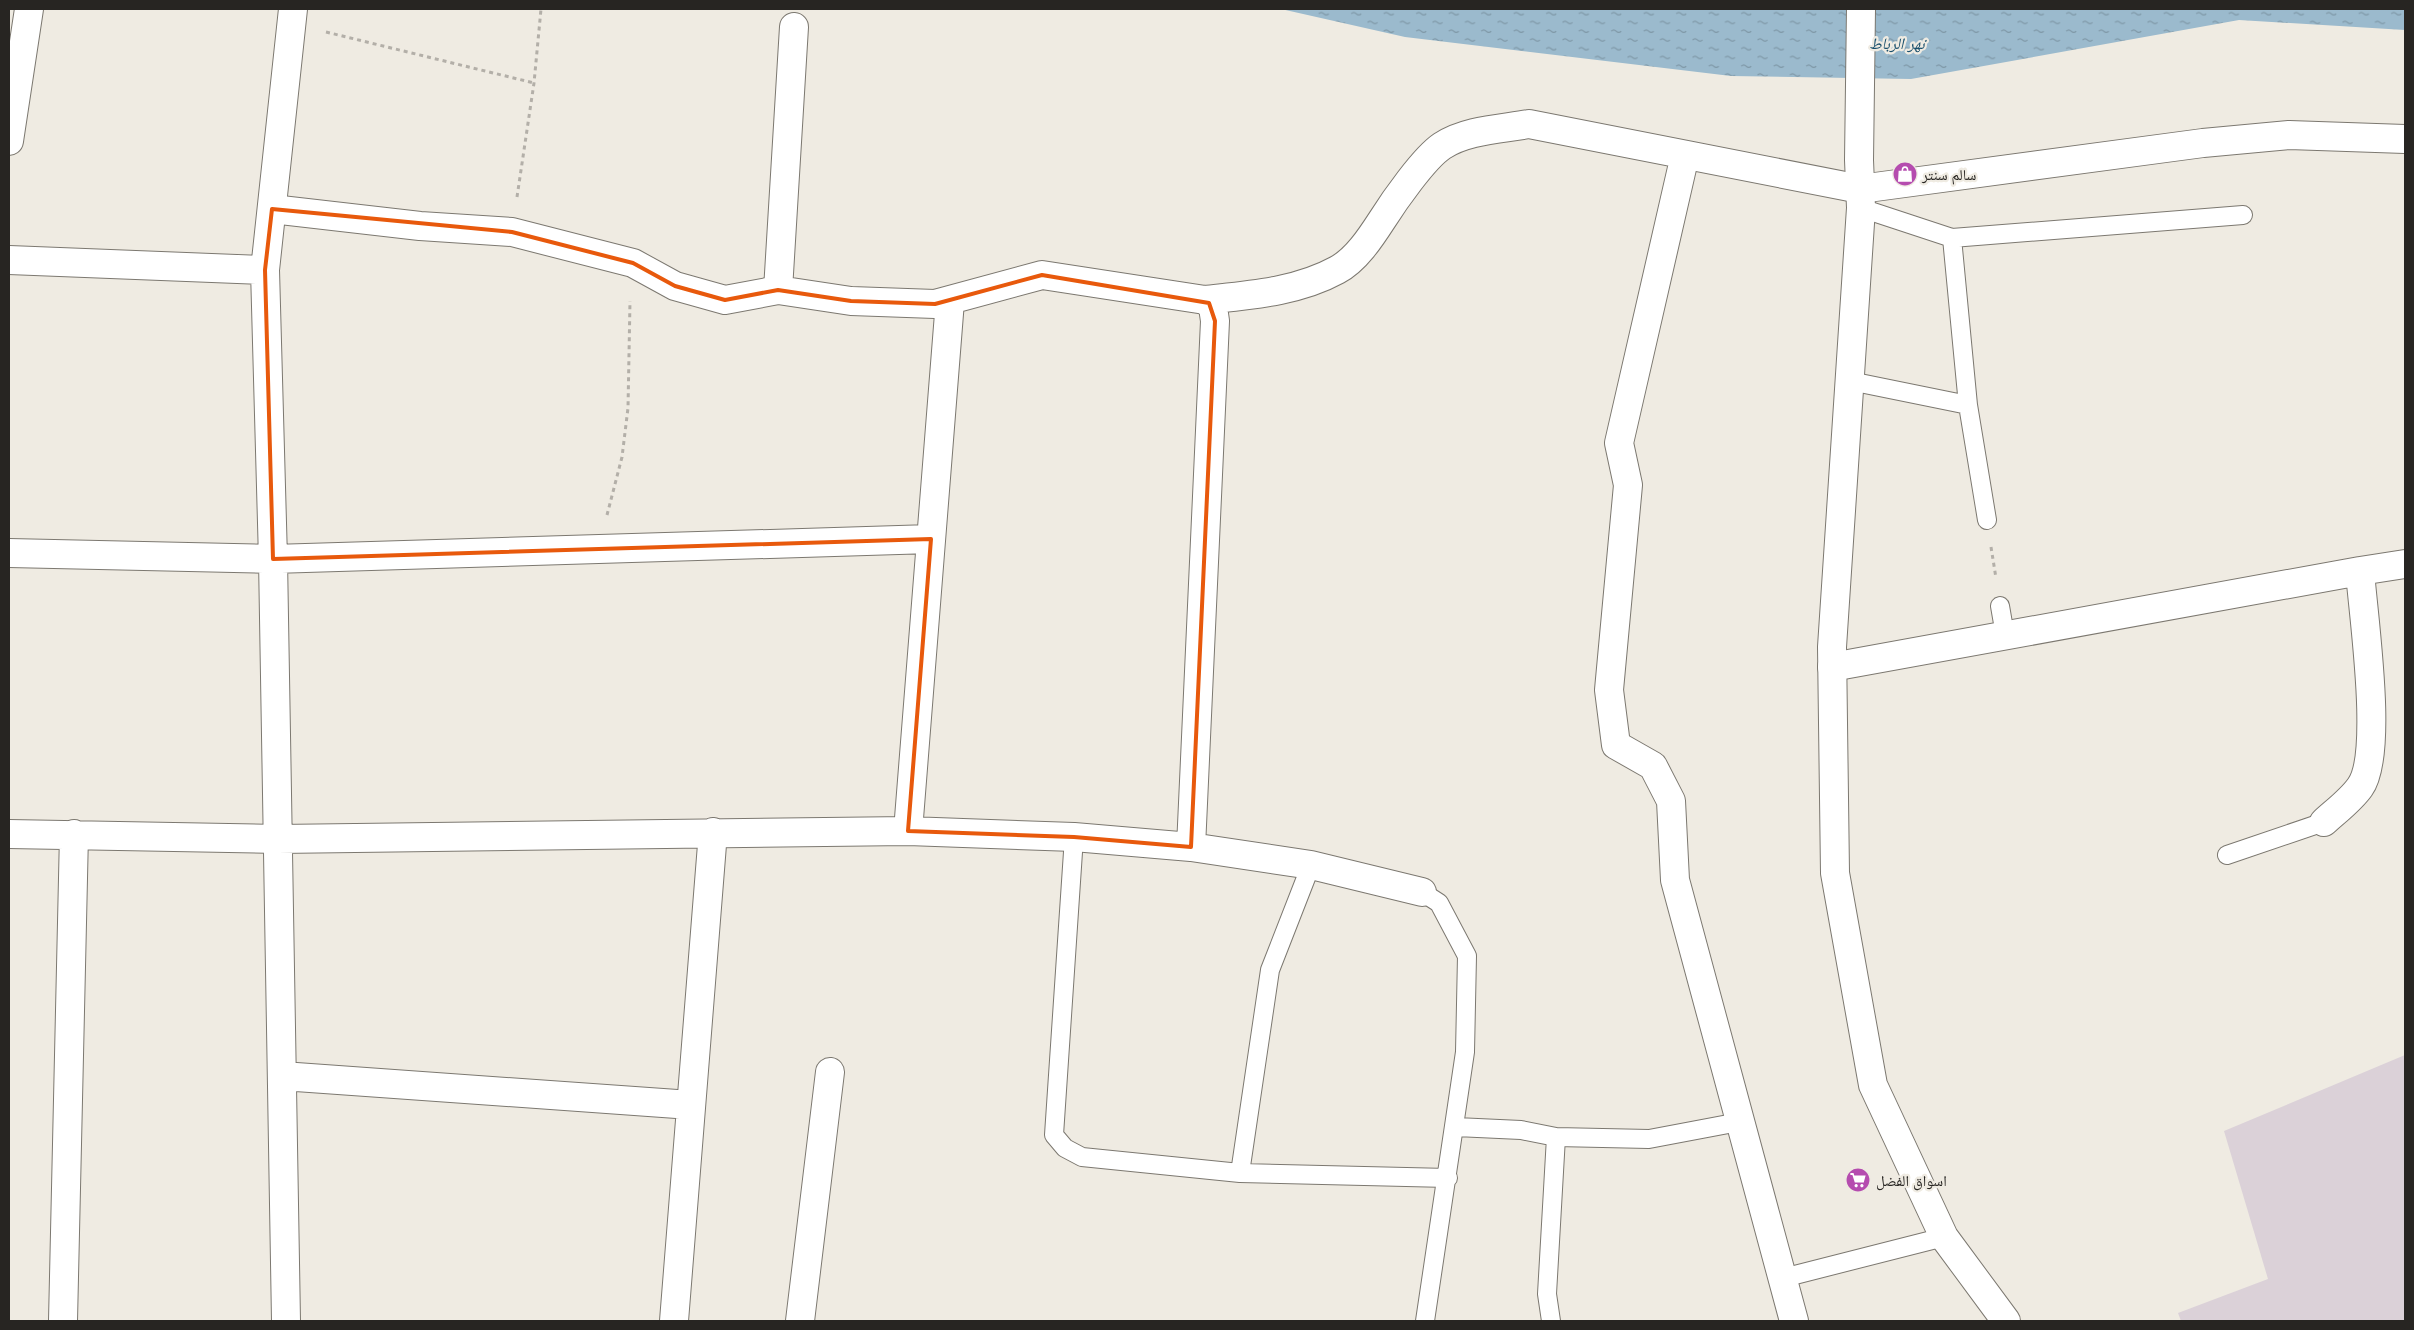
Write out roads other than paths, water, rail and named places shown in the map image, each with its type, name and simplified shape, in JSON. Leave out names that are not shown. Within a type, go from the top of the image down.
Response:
[{"type":"street","points":[[9,140],[28,9]]},
{"type":"street","points":[[1861,9],[1859,160],[1861,199],[1832,666],[1835,873],[1873,1085],[1944,1237],[2006,1321]]},
{"type":"street","points":[[286,1321],[273,559],[266,270],[292,16]]},
{"type":"street","points":[[778,290],[794,27]]},
{"type":"street","points":[[272,208],[420,226],[512,232],[633,263],[676,286],[725,300],[778,290],[851,301],[935,304],[1042,275],[1204,300],[1264,293],[1305,284],[1338,270],[1368,241],[1410,180],[1441,146],[1474,133],[1530,124],[1685,154],[1861,199],[2203,143],[2289,135],[2405,139]]},
{"type":"street","points":[[1685,154],[1619,443],[1628,486],[1609,690],[1616,745],[1652,766],[1671,801],[1675,880],[1794,1321]]},
{"type":"street","points":[[9,260],[266,270]]},
{"type":"street","points":[[1191,847],[1215,321],[1213,307],[1204,300]]},
{"type":"street","points":[[908,831],[950,301]]},
{"type":"street","points":[[9,553],[273,559],[931,539]]},
{"type":"street","points":[[1832,666],[2405,564]]},
{"type":"street","points":[[2324,822],[2360,787],[2367,771],[2371,746],[2372,716],[2360,571]]},
{"type":"street","points":[[9,834],[278,839],[908,831],[1074,837],[1191,847],[1311,865],[1422,892]]},
{"type":"street","points":[[674,1321],[713,832]]},
{"type":"street","points":[[63,1321],[74,834]]},
{"type":"street","points":[[800,1321],[830,1072]]},
{"type":"street","points":[[282,1076],[692,1106]]},
{"type":"lane","points":[[1861,199],[1952,238],[2243,214]]},
{"type":"lane","points":[[1952,238],[1968,405],[1987,520]]},
{"type":"lane","points":[[1850,380],[1968,405]]},
{"type":"lane","points":[[2000,606],[2005,635]]},
{"type":"lane","points":[[2228,855],[2324,822]]},
{"type":"lane","points":[[1074,837],[1054,1135],[1065,1148],[1082,1156],[1240,1173],[1448,1178]]},
{"type":"lane","points":[[1240,1173],[1270,970],[1311,865]]},
{"type":"lane","points":[[1422,892],[1439,903],[1467,956],[1466,1052],[1456,1127],[1424,1321]]},
{"type":"lane","points":[[1456,1127],[1521,1130],[1556,1136],[1649,1139],[1739,1122]]},
{"type":"lane","points":[[1551,1321],[1547,1294],[1556,1136]]},
{"type":"lane","points":[[1783,1278],[1944,1237]]},
{"type":"water","name":"نهر الرباط","points":[[1281,9],[2405,9],[2405,30],[2239,20],[1911,79],[1731,76],[1405,37]]},
{"type":"place","name":"سالم سنتر","points":[[1905,174]]},
{"type":"place","name":"اسواق الفضل","points":[[1858,1180]]}]
